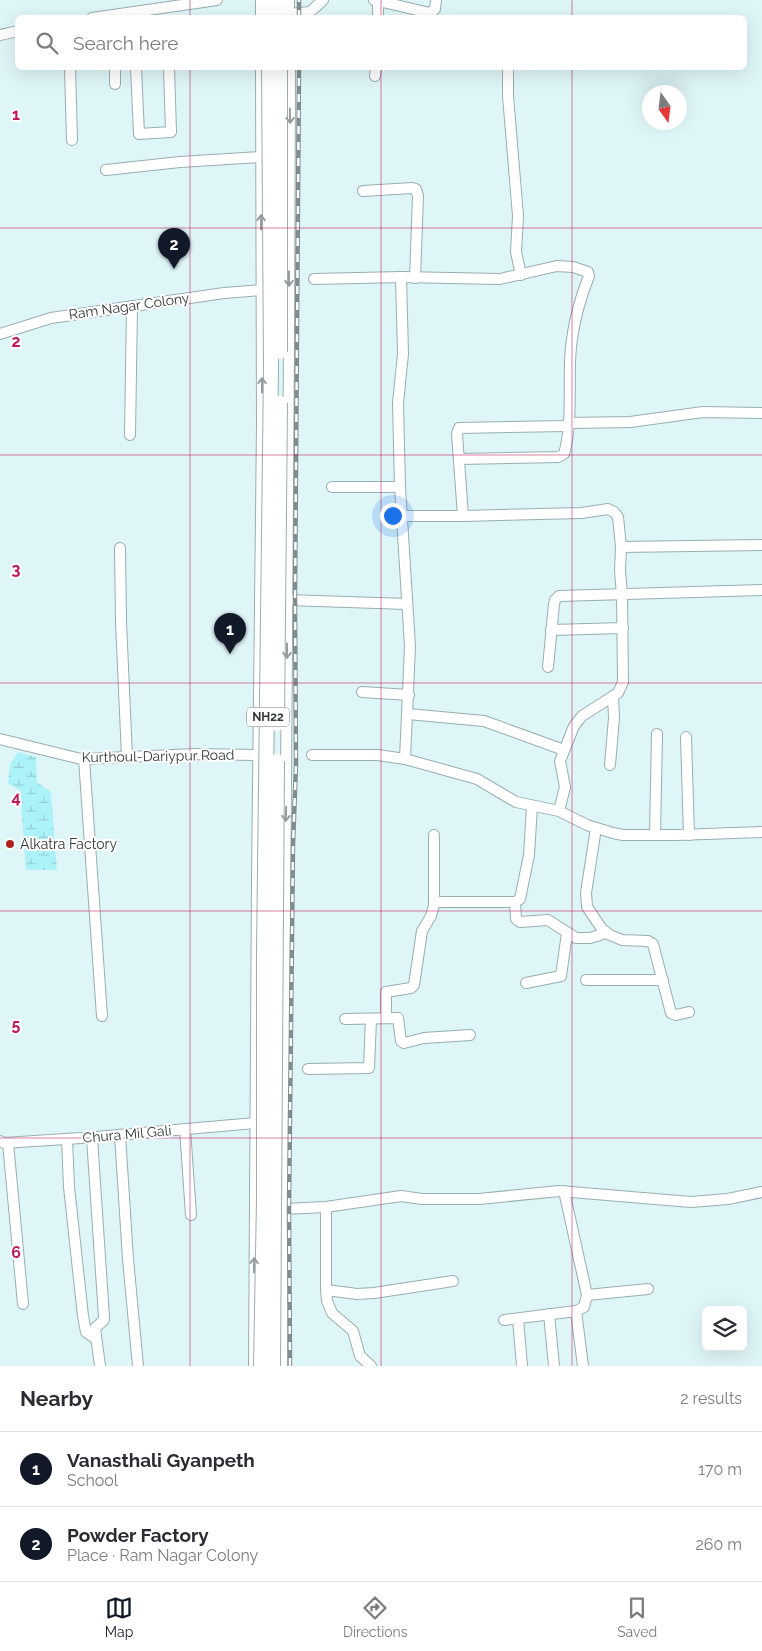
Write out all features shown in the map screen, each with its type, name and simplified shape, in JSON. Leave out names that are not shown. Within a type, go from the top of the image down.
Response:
[{"type":"highway","points":[[269,0],[269,15]]},
{"type":"highway","points":[[280,0],[286,15]]},
{"type":"highway","name":"NH22","points":[[261,1366],[271,368],[269,70]]},
{"type":"highway","name":"NH22","points":[[273,1366],[280,488],[280,70]]},
{"type":"street","points":[[134,14],[168,12],[217,0]]},
{"type":"street","points":[[261,0],[261,15]]},
{"type":"street","points":[[286,15],[289,0]]},
{"type":"street","points":[[292,15],[310,12],[323,0]]},
{"type":"street","points":[[378,15],[376,0],[424,13],[438,14],[436,0]]},
{"type":"street","points":[[0,35],[15,32]]},
{"type":"street","points":[[70,70],[72,140]]},
{"type":"street","points":[[114,70],[115,84]]},
{"type":"street","points":[[136,70],[139,134],[171,132],[170,70]]},
{"type":"street","points":[[254,1366],[262,433],[261,70]]},
{"type":"street","points":[[282,1366],[290,70]]},
{"type":"street","points":[[508,70],[508,96],[518,216],[516,252],[521,275]]},
{"type":"street","points":[[106,170],[180,162],[261,157]]},
{"type":"street","points":[[363,191],[416,189],[418,196],[415,278]]},
{"type":"street","points":[[261,241],[290,243]]},
{"type":"street","points":[[314,279],[415,278],[483,280],[521,275],[556,266],[573,267],[589,273],[580,300],[572,337],[568,425],[564,452],[561,456],[459,459]]},
{"type":"street","points":[[401,278],[403,354],[398,403],[400,487],[410,646],[405,759]]},
{"type":"street","name":"Ram Nagar Colony","points":[[0,334],[51,318],[224,293],[261,290]]},
{"type":"street","points":[[130,435],[132,306]]},
{"type":"street","points":[[463,516],[457,431],[461,428],[630,422],[703,412],[762,413]]},
{"type":"street","points":[[332,486],[400,487]]},
{"type":"street","points":[[403,516],[582,513],[608,509],[618,517],[621,547],[620,571],[624,676],[621,688],[613,697],[579,719],[564,750],[560,766],[565,787],[559,811]]},
{"type":"street","points":[[621,547],[762,545]]},
{"type":"street","points":[[120,548],[127,757]]},
{"type":"street","points":[[548,667],[551,630],[557,597],[564,595],[762,590]]},
{"type":"street","points":[[287,600],[407,604]]},
{"type":"street","points":[[551,630],[622,628]]},
{"type":"street","points":[[362,692],[409,694]]},
{"type":"street","points":[[260,697],[287,698]]},
{"type":"street","points":[[610,765],[614,718],[613,697]]},
{"type":"street","points":[[408,714],[484,721],[564,750]]},
{"type":"street","points":[[655,835],[657,734]]},
{"type":"street","points":[[686,737],[689,835]]},
{"type":"street","name":"Kurthoul-Dariypur Road","points":[[0,740],[84,759],[195,754],[259,755]]},
{"type":"street","points":[[312,755],[378,755],[405,759],[477,779],[516,802],[559,811],[596,828],[623,835],[762,832]]},
{"type":"street","points":[[84,759],[102,1016]]},
{"type":"street","points":[[434,903],[440,901],[519,901],[529,855],[532,806]]},
{"type":"street","points":[[596,828],[585,903],[588,910],[606,933],[622,940],[650,942],[655,948],[671,1013],[676,1015],[689,1012]]},
{"type":"street","points":[[386,1018],[386,992],[411,988],[414,985],[422,931],[431,916],[434,903],[434,835]]},
{"type":"street","points":[[515,902],[518,921],[524,923],[548,920],[576,938],[606,933]]},
{"type":"street","points":[[526,982],[561,976],[567,933]]},
{"type":"street","points":[[586,980],[663,980]]},
{"type":"street","points":[[344,1019],[399,1019],[401,1040],[404,1043],[429,1038],[470,1035]]},
{"type":"street","points":[[308,1069],[369,1068],[371,1019]]},
{"type":"street","points":[[256,1096],[283,1097]]},
{"type":"street","name":"Chura Mil Gali","points":[[4,1142],[92,1138],[255,1123]]},
{"type":"street","points":[[185,1128],[191,1215]]},
{"type":"street","points":[[120,1135],[128,1258],[138,1366]]},
{"type":"street","points":[[92,1138],[104,1317],[104,1320],[95,1328],[100,1366]]},
{"type":"street","points":[[68,1139],[69,1187],[83,1316],[86,1332],[96,1339]]},
{"type":"street","points":[[4,1142],[23,1304]]},
{"type":"street","points":[[283,1209],[326,1207],[394,1196],[422,1199],[479,1199],[544,1191],[564,1191],[691,1202],[728,1199],[762,1192]]},
{"type":"street","points":[[504,1320],[576,1311],[584,1307],[587,1295],[564,1191]]},
{"type":"street","points":[[326,1207],[326,1290],[328,1301],[332,1313],[353,1331],[360,1356],[371,1366]]},
{"type":"street","points":[[326,1290],[357,1294],[374,1293],[453,1281]]},
{"type":"street","points":[[587,1295],[648,1289]]},
{"type":"street","points":[[576,1311],[582,1366]]},
{"type":"street","points":[[549,1314],[554,1366]]},
{"type":"street","points":[[518,1318],[522,1366]]},
{"type":"street","points":[[254,1331],[282,1331]]},
{"type":"green space","points":[[18,752],[36,757],[37,782],[51,792],[57,870],[26,870],[20,790],[8,784],[10,765]]},
{"type":"railway","points":[[299,0],[299,15]]},
{"type":"railway","points":[[290,1366],[289,1207],[293,845],[296,765],[295,600],[299,70]]},
{"type":"place","name":"Powder Factory","points":[[174,269]]},
{"type":"place","name":"Vanasthali Gyanpeth","points":[[230,654]]},
{"type":"place","name":"Alkatra Factory","points":[[10,844]]}]
